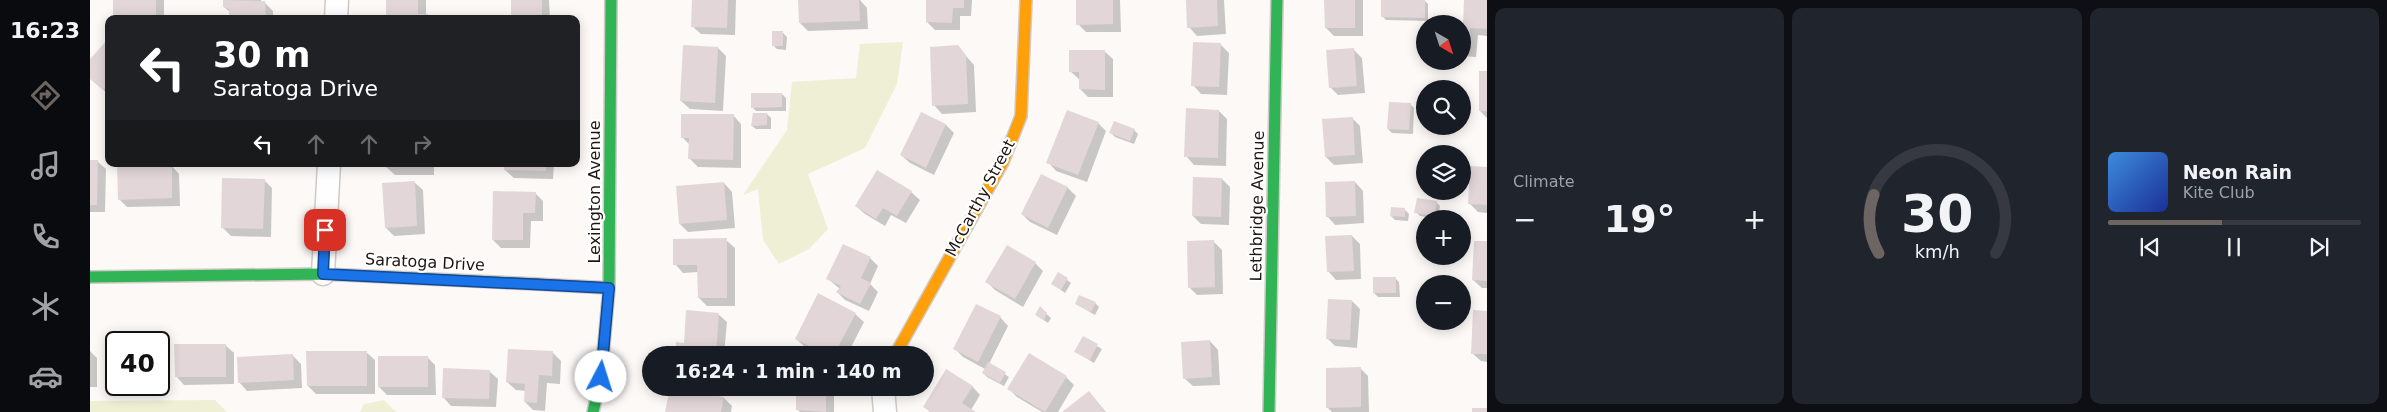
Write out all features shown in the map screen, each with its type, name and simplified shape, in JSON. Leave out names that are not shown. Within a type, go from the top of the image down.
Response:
[{"type":"street","points":[[336,15],[337,0]]},
{"type":"street","name":"Lexington Avenue","points":[[593,412],[601,377],[609,288],[611,0]]},
{"type":"street","name":"McCarthy Street","points":[[900,346],[1003,162],[1021,116],[1026,0]]},
{"type":"street","name":"Lethbridge Avenue","points":[[1269,412],[1277,0]]},
{"type":"street","points":[[323,274],[329,167]]},
{"type":"street","name":"Saratoga Drive","points":[[90,277],[323,274],[609,288]]},
{"type":"street","points":[[884,396],[886,412]]},
{"type":"green space","points":[[903,42],[897,84],[865,148],[808,174],[828,229],[809,249],[779,264],[763,240],[758,189],[743,195],[787,130],[792,82],[856,78],[860,44]]},
{"type":"green space","points":[[215,400],[227,412],[90,412],[90,401]]},
{"type":"green space","points":[[384,400],[396,412],[360,412],[364,404]]},
{"type":"building","points":[[113,0],[156,0],[156,15],[113,15]]},
{"type":"building","points":[[223,0],[265,1],[266,15],[229,15],[229,9],[223,7]]},
{"type":"building","points":[[386,0],[418,0],[418,14],[428,14],[428,15],[386,15]]},
{"type":"building","points":[[511,0],[542,0],[542,15],[511,15]]},
{"type":"building","points":[[692,0],[728,0],[727,28],[691,27]]},
{"type":"building","points":[[798,0],[859,0],[860,21],[799,23]]},
{"type":"building","points":[[926,0],[964,0],[964,8],[953,8],[952,23],[926,22]]},
{"type":"building","points":[[1076,0],[1113,0],[1113,24],[1076,25]]},
{"type":"building","points":[[1186,0],[1217,0],[1218,26],[1187,28]]},
{"type":"building","points":[[1324,0],[1355,0],[1355,28],[1325,28]]},
{"type":"building","points":[[1381,0],[1425,0],[1425,15],[1416,15],[1416,18],[1381,17]]},
{"type":"building","points":[[1464,0],[1487,0],[1487,29],[1471,28],[1471,15],[1463,15]]},
{"type":"building","points":[[772,31],[783,31],[783,46],[772,46]]},
{"type":"building","points":[[105,42],[105,88],[103,90],[90,79],[90,59]]},
{"type":"building","points":[[1193,42],[1221,43],[1219,87],[1191,86]]},
{"type":"building","points":[[683,45],[718,47],[715,103],[680,101]]},
{"type":"building","points":[[958,45],[966,55],[968,104],[932,106],[930,47]]},
{"type":"building","points":[[1354,48],[1357,86],[1329,88],[1326,50]]},
{"type":"building","points":[[1069,50],[1105,50],[1105,90],[1079,89],[1079,72],[1069,72]]},
{"type":"building","points":[[1479,71],[1487,71],[1487,111],[1479,111]]},
{"type":"building","points":[[751,93],[782,93],[782,107],[751,108]]},
{"type":"building","points":[[1389,102],[1411,103],[1409,130],[1387,129]]},
{"type":"building","points":[[1186,108],[1219,110],[1218,158],[1184,157]]},
{"type":"building","points":[[1067,110],[1099,122],[1078,175],[1046,163]]},
{"type":"building","points":[[921,112],[946,124],[926,168],[900,155]]},
{"type":"building","points":[[753,113],[767,113],[767,125],[751,126]]},
{"type":"building","points":[[681,114],[734,114],[733,160],[688,159],[689,138],[681,138]]},
{"type":"building","points":[[1353,117],[1355,155],[1325,157],[1322,119]]},
{"type":"building","points":[[1114,121],[1135,129],[1130,141],[1109,133]]},
{"type":"building","points":[[90,160],[98,160],[97,205],[90,205]]},
{"type":"building","points":[[1471,166],[1487,167],[1487,205],[1468,204],[1468,200],[1471,200]]},
{"type":"building","points":[[117,167],[172,167],[172,198],[118,200]]},
{"type":"building","points":[[504,167],[546,167],[546,171],[504,170]]},
{"type":"building","points":[[877,170],[912,191],[897,216],[883,208],[876,219],[855,206]]},
{"type":"building","points":[[1041,174],[1068,187],[1048,228],[1021,214]]},
{"type":"building","points":[[1193,177],[1222,178],[1221,217],[1192,216]]},
{"type":"building","points":[[222,178],[265,179],[263,229],[221,228]]},
{"type":"building","points":[[415,181],[417,226],[385,228],[382,183]]},
{"type":"building","points":[[1355,181],[1356,216],[1326,217],[1325,182]]},
{"type":"building","points":[[724,182],[727,220],[679,224],[676,186]]},
{"type":"building","points":[[493,191],[536,192],[535,213],[523,213],[523,240],[492,240]]},
{"type":"building","points":[[1417,200],[1437,201],[1435,210],[1416,210],[1416,213],[1414,213]]},
{"type":"building","points":[[1391,207],[1405,208],[1405,217],[1390,216]]},
{"type":"building","points":[[1352,235],[1354,271],[1327,272],[1325,236]]},
{"type":"building","points":[[727,238],[727,298],[698,298],[697,265],[673,265],[673,239]]},
{"type":"building","points":[[1214,240],[1215,287],[1188,288],[1187,241]]},
{"type":"building","points":[[1474,241],[1487,241],[1487,281],[1472,280]]},
{"type":"building","points":[[843,244],[871,257],[861,278],[871,283],[860,304],[836,292],[841,286],[826,279]]},
{"type":"building","points":[[1007,245],[1036,262],[1015,299],[985,282]]},
{"type":"building","points":[[1058,272],[1068,278],[1061,290],[1051,284]]},
{"type":"building","points":[[1373,277],[1396,277],[1396,293],[1373,293]]},
{"type":"building","points":[[818,293],[856,313],[839,346],[809,346],[795,339]]},
{"type":"building","points":[[1079,295],[1096,302],[1091,312],[1075,304]]},
{"type":"building","points":[[1328,299],[1352,300],[1350,340],[1326,339]]},
{"type":"building","points":[[976,304],[1001,316],[978,362],[953,349]]},
{"type":"building","points":[[1040,306],[1047,313],[1044,320],[1035,315]]},
{"type":"building","points":[[686,310],[719,313],[717,346],[676,346],[676,342],[684,343]]},
{"type":"building","points":[[1473,310],[1487,311],[1487,354],[1471,354]]},
{"type":"building","points":[[1083,336],[1098,344],[1090,360],[1074,352]]},
{"type":"building","points":[[1210,340],[1212,377],[1183,379],[1181,342]]},
{"type":"building","points":[[174,344],[226,344],[226,377],[175,377]]},
{"type":"building","points":[[508,349],[553,351],[552,376],[539,375],[537,403],[524,402],[525,384],[506,382]]},
{"type":"building","points":[[306,351],[367,351],[367,386],[307,386]]},
{"type":"building","points":[[1029,353],[1067,376],[1045,412],[1007,389]]},
{"type":"building","points":[[293,354],[294,380],[238,383],[237,357]]},
{"type":"building","points":[[378,356],[428,356],[428,387],[378,387]]},
{"type":"building","points":[[988,362],[1006,372],[1000,383],[982,373]]},
{"type":"building","points":[[1361,367],[1361,407],[1326,408],[1326,368]]},
{"type":"building","points":[[443,368],[490,370],[489,399],[442,398]]},
{"type":"building","points":[[946,369],[973,386],[962,403],[976,412],[931,412],[923,407],[930,396],[934,396],[934,389]]},
{"type":"building","points":[[1089,391],[1105,412],[1062,412]]},
{"type":"building","points":[[668,396],[724,397],[721,412],[665,412]]},
{"type":"building","points":[[796,396],[826,396],[826,412],[796,410]]},
{"type":"building","points":[[1472,408],[1487,408],[1487,412],[1472,412]]},
{"type":"traffic: fast","points":[[593,412],[601,377],[609,288],[611,0]]},
{"type":"traffic: fast","points":[[1269,412],[1277,0]]},
{"type":"traffic: fast","points":[[90,277],[323,274],[536,284]]},
{"type":"traffic: slow","points":[[900,346],[1003,162],[1021,116],[1026,0]]},
{"type":"traffic: jam","points":[[536,284],[609,288]]},
{"type":"route","points":[[325,230],[323,274],[609,288],[601,377]]}]
